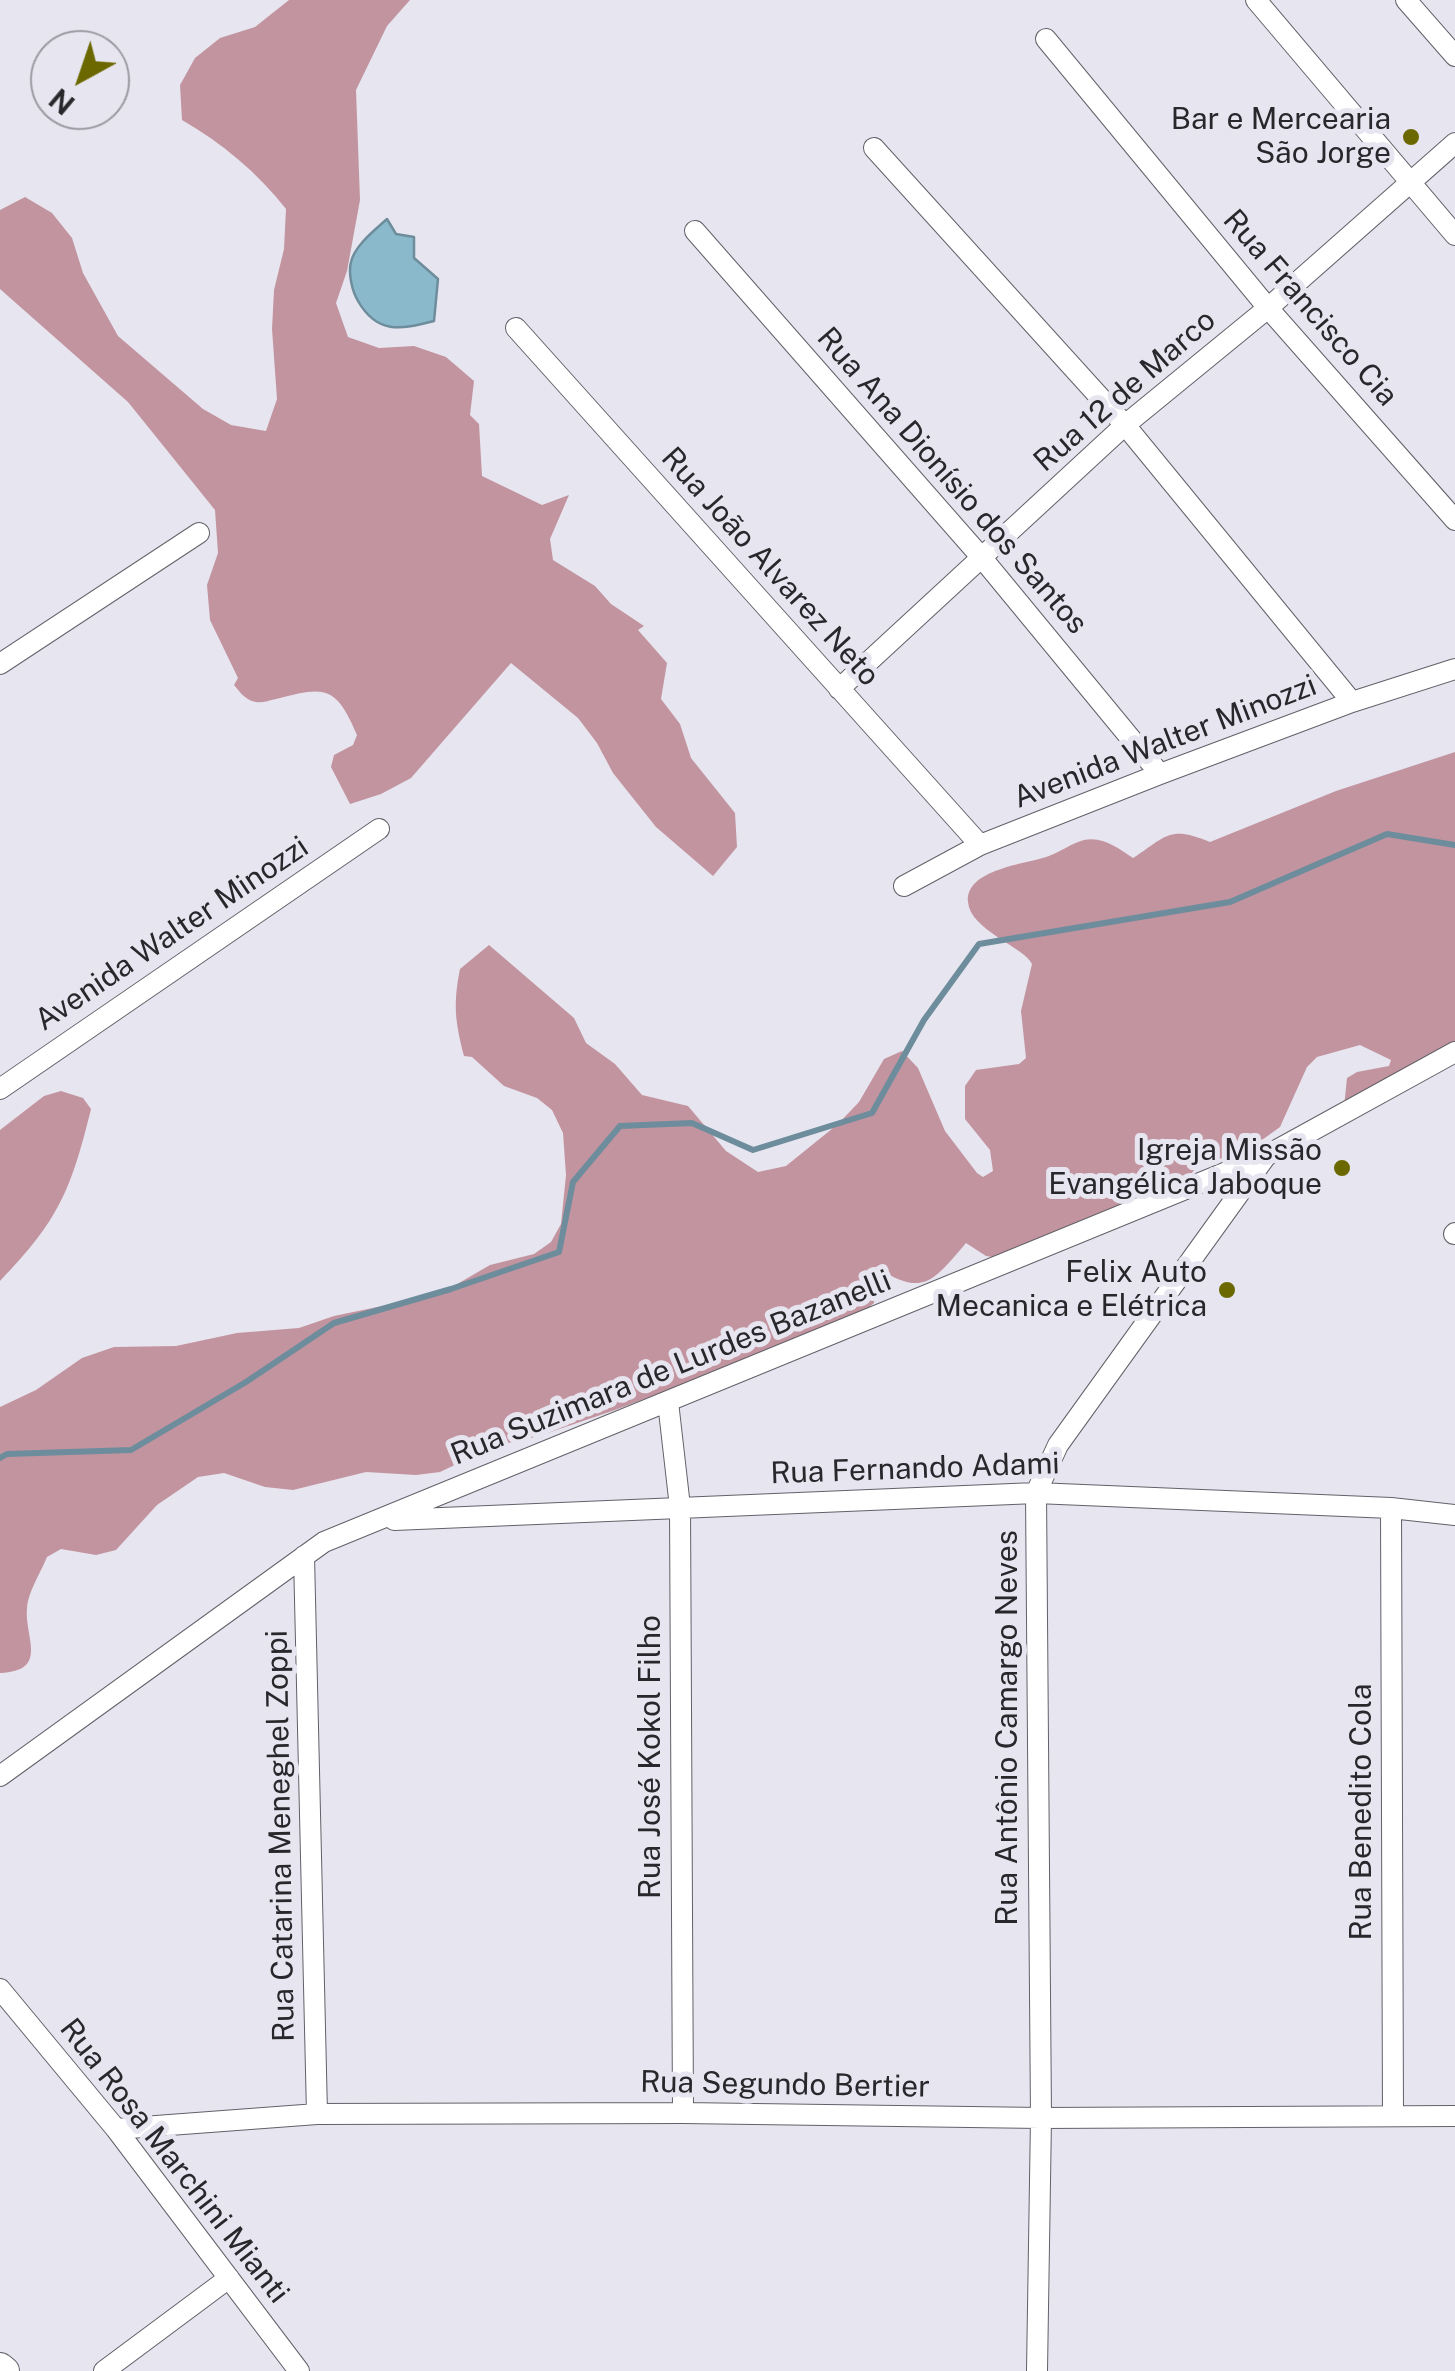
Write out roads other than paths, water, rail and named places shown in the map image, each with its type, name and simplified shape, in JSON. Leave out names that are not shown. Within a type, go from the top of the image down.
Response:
[{"type":"street","points":[[1256,0],[1455,235]]},
{"type":"street","points":[[1406,0],[1455,56]]},
{"type":"street","name":"Rua Francisco Cia","points":[[1046,39],[1268,308],[1455,520]]},
{"type":"street","name":"Rua 12 de Marco","points":[[840,689],[1125,425],[1268,308],[1455,144]]},
{"type":"street","points":[[874,148],[1125,425],[1352,702]]},
{"type":"street","name":"Rua Ana Dionísio dos Santos","points":[[694,231],[982,558],[1160,774]]},
{"type":"street","name":"Rua João Alvarez Neto","points":[[516,328],[980,845]]},
{"type":"street","points":[[0,664],[199,533]]},
{"type":"street","name":"Avenida Walter Minozzi","points":[[904,886],[980,845],[1160,774],[1352,702],[1455,669]]},
{"type":"street","name":"Avenida Walter Minozzi","points":[[0,1088],[379,829]]},
{"type":"street","name":"Rua Suzimara de Lurdes Bazanelli","points":[[0,1776],[324,1542],[1266,1156],[1455,1052]]},
{"type":"street","name":"Rua Antônio Camargo Neves","points":[[1037,2371],[1040,2118],[1036,1493],[1058,1445],[1266,1156]]},
{"type":"street","name":"Rua José Kokol Filho","points":[[668,1402],[680,1507],[683,2113]]},
{"type":"street","name":"Rua Fernando Adami","points":[[377,1520],[1036,1493],[1391,1508],[1455,1515]]},
{"type":"street","name":"Rua Benedito Cola","points":[[1391,1508],[1393,2116]]},
{"type":"street","name":"Rua Catarina Meneghel Zoppi","points":[[304,1556],[317,2114]]},
{"type":"street","name":"Rua Rosa Marchini Mianti","points":[[0,1989],[116,2129],[299,2371]]},
{"type":"street","name":"Rua Segundo Bertier","points":[[116,2129],[317,2114],[1455,2116]]},
{"type":"street","points":[[104,2371],[229,2278]]},
{"type":"water","points":[[387,219],[396,234],[414,237],[414,258],[438,279],[434,321],[390,327],[365,312],[356,297],[350,277],[353,256]]},
{"type":"waterway","points":[[0,1458],[7,1454],[131,1450],[246,1382],[334,1323],[559,1252],[573,1182],[620,1126],[692,1123],[753,1150],[872,1113],[924,1020],[979,944],[1230,902],[1387,834],[1455,845]]},
{"type":"place","name":"Bar e Mercearia São Jorge","points":[[1411,137]]},
{"type":"place","name":"Igreja Missão Evangélica Jaboque","points":[[1342,1168]]},
{"type":"place","name":"Felix Auto Mecanica e Elétrica","points":[[1227,1290]]}]
